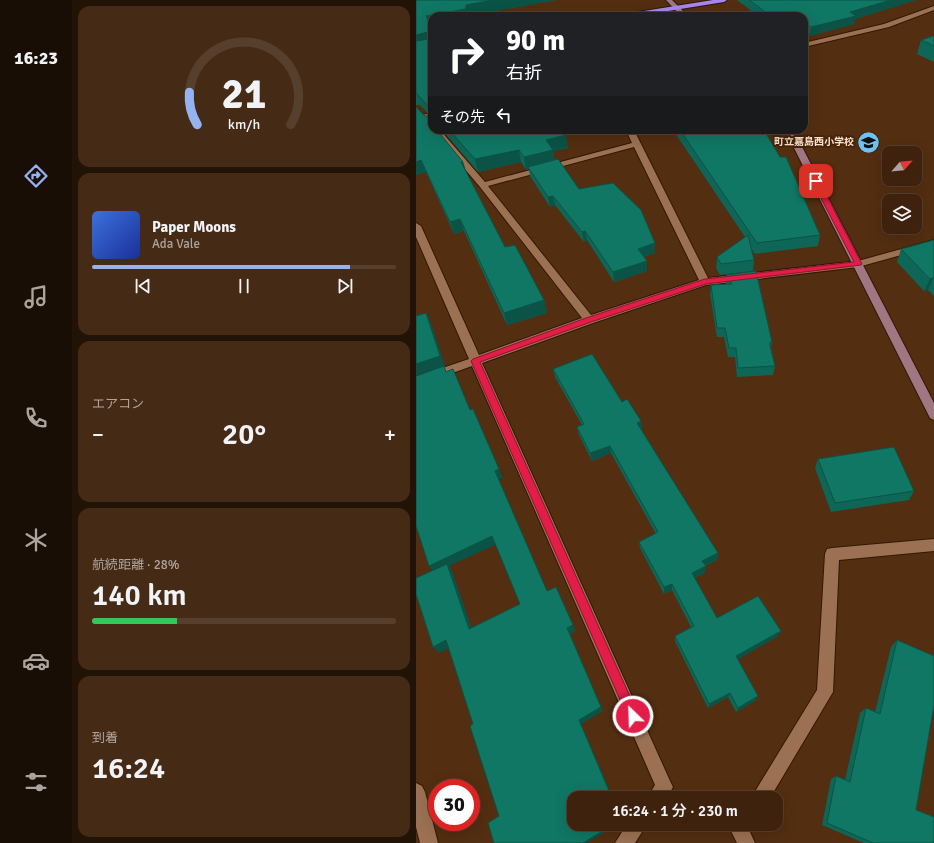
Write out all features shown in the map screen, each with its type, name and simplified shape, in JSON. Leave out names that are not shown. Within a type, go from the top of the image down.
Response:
[{"type":"highway","points":[[651,12],[724,0]]},
{"type":"street","points":[[669,0],[682,12]]},
{"type":"street","points":[[808,44],[834,39],[917,16],[934,8]]},
{"type":"street","points":[[416,108],[424,116]]},
{"type":"street","points":[[439,134],[483,185],[589,320]]},
{"type":"street","points":[[632,134],[705,282]]},
{"type":"street","points":[[790,134],[794,139],[934,415]]},
{"type":"street","points":[[483,185],[637,144]]},
{"type":"street","points":[[416,226],[664,787],[661,791]]},
{"type":"street","points":[[416,382],[589,320],[705,282],[858,264],[934,243]]},
{"type":"street","points":[[764,791],[825,692],[832,554],[934,545]]},
{"type":"street","points":[[416,792],[429,843]]},
{"type":"street","points":[[624,843],[633,831]]},
{"type":"street","points":[[740,831],[746,843]]},
{"type":"building","points":[[416,0],[493,0],[466,5],[466,9],[449,12],[428,12],[428,16],[426,16],[428,20],[428,32],[416,35]]},
{"type":"building","points":[[749,0],[891,0],[850,12],[856,16],[811,27],[808,25],[808,12],[766,12]]},
{"type":"building","points":[[934,36],[934,46],[921,40]]},
{"type":"building","points":[[428,39],[428,106],[416,93],[416,41]]},
{"type":"building","points":[[416,107],[425,116],[428,116],[428,134],[440,134],[463,162],[461,162],[505,247],[515,245],[544,300],[504,313],[460,219],[450,222],[421,160],[416,162]]},
{"type":"building","points":[[453,134],[566,135],[546,140],[553,150],[524,157],[519,150],[475,159]]},
{"type":"building","points":[[683,134],[766,134],[780,157],[786,157],[820,235],[757,243]]},
{"type":"building","points":[[558,159],[579,189],[613,183],[641,210],[655,243],[638,249],[647,261],[613,272],[585,231],[582,232],[553,196],[548,197],[528,167]]},
{"type":"building","points":[[748,235],[754,260],[721,264],[717,257]]},
{"type":"building","points":[[934,240],[934,278],[930,279],[901,249]]},
{"type":"building","points":[[756,271],[772,342],[770,342],[770,346],[775,366],[738,368],[736,348],[729,348],[725,328],[717,328],[711,285],[732,284],[726,275]]},
{"type":"building","points":[[426,313],[440,356],[416,364],[416,316]]},
{"type":"building","points":[[592,354],[622,402],[627,399],[641,421],[637,423],[718,553],[702,561],[706,566],[692,573],[717,618],[758,596],[781,631],[736,656],[758,696],[738,708],[730,693],[709,704],[675,636],[694,626],[672,584],[664,587],[639,542],[658,532],[610,446],[590,453],[577,427],[584,424],[553,369]]},
{"type":"building","points":[[444,366],[446,372],[453,369],[470,410],[473,409],[499,469],[495,471],[547,591],[556,587],[573,625],[567,628],[601,707],[579,720],[609,791],[567,791],[567,831],[603,831],[583,843],[494,843],[488,823],[499,816],[470,726],[473,724],[446,640],[433,647],[416,594],[416,578],[447,564],[469,629],[520,604],[492,536],[429,566],[416,526],[416,376]]},
{"type":"building","points":[[894,447],[914,491],[835,503],[818,459]]},
{"type":"building","points":[[897,640],[934,656],[934,705],[916,810],[934,817],[934,843],[873,843],[827,823],[836,776],[850,782],[866,708],[880,714]]},
{"type":"place","name":"町立嘉島西小学校","points":[[869,142]]},
{"type":"route","points":[[633,716],[476,361],[589,320],[705,282],[858,264],[816,181]]}]
